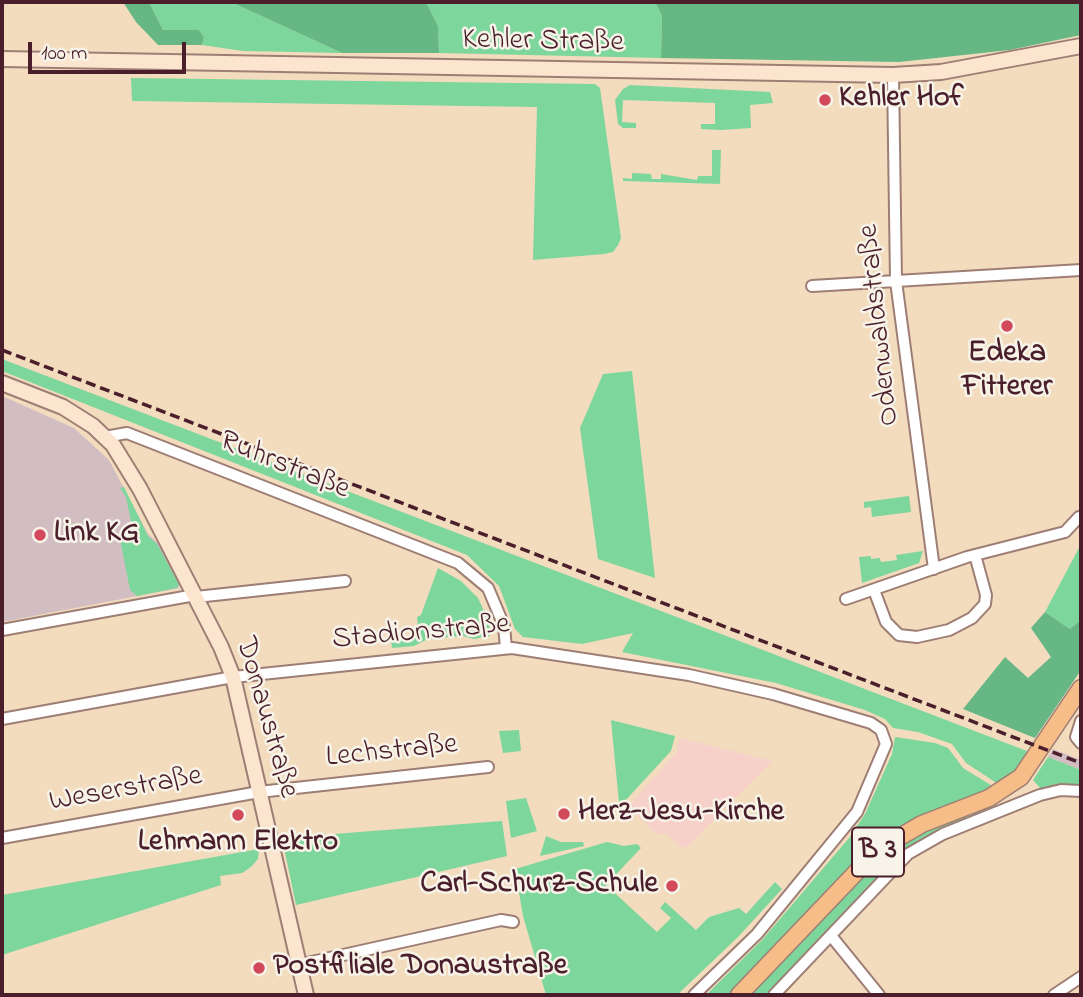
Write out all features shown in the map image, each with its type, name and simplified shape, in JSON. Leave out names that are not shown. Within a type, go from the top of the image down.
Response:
[{"type":"main road","name":"Kehler Straße","points":[[2,59],[893,75],[952,70],[1081,46]]},
{"type":"main road","points":[[2,383],[63,407],[105,437]]},
{"type":"main road","name":"Donaustraße","points":[[105,437],[128,468],[195,596],[233,677],[306,995]]},
{"type":"main road","name":"B 3","points":[[739,995],[866,862],[886,845],[922,824],[989,798],[1021,777],[1081,688]]},
{"type":"street","name":"Odenwaldstraße","points":[[893,75],[896,281],[934,569]]},
{"type":"street","points":[[812,286],[1081,270]]},
{"type":"street","name":"Ruhrstraße","points":[[105,437],[127,433],[458,564],[488,588],[498,606],[506,648]]},
{"type":"street","points":[[846,599],[975,555],[1065,532],[1079,517]]},
{"type":"street","points":[[874,590],[886,622],[899,635],[918,637],[949,630],[972,618],[985,604],[986,595],[975,555]]},
{"type":"street","points":[[2,630],[195,596],[345,581]]},
{"type":"street","name":"Stadionstraße","points":[[2,719],[233,677],[506,648],[584,657],[713,681],[858,718],[881,730],[885,737],[885,750],[857,812],[757,934],[694,995]]},
{"type":"street","points":[[1079,726],[1076,737],[1081,743]]},
{"type":"street","name":"Lechstraße","points":[[259,792],[488,767]]},
{"type":"street","points":[[774,995],[908,854],[943,834],[1040,795],[1062,790],[1081,791]]},
{"type":"street","name":"Weserstraße","points":[[2,838],[259,792]]},
{"type":"street","points":[[298,965],[501,920],[513,922]]},
{"type":"street","points":[[832,937],[879,995]]},
{"type":"street","points":[[1054,995],[1081,977]]},
{"type":"shaded area","points":[[2,396],[74,428],[109,460],[148,534],[159,544],[180,584],[179,588],[2,622]]},
{"type":"shaded area","points":[[680,738],[772,761],[687,847],[680,847],[666,833],[657,834],[628,807],[677,752]]},
{"type":"shaded area","points":[[1053,749],[1081,760],[1081,770],[1048,757]]},
{"type":"green space","points":[[123,2],[149,2],[163,30],[199,30],[204,37],[202,45],[158,45],[136,22]]},
{"type":"green space","points":[[149,2],[231,2],[342,53],[243,51],[202,45],[204,37],[199,30],[163,30]]},
{"type":"green space","points":[[231,2],[426,2],[438,26],[439,53],[342,53]]},
{"type":"green space","points":[[426,2],[655,2],[662,16],[661,58],[439,53],[438,26]]},
{"type":"green space","points":[[655,2],[1081,2],[1081,35],[1010,50],[899,62],[661,58],[662,16]]},
{"type":"green space","points":[[131,78],[595,84],[600,88],[621,238],[613,252],[533,260],[537,107],[132,101]]},
{"type":"green space","points":[[630,85],[770,92],[773,103],[750,105],[751,128],[721,130],[701,129],[701,124],[715,124],[715,103],[623,100],[622,122],[636,123],[636,128],[623,128],[618,124],[615,100],[623,89]]},
{"type":"green space","points":[[712,150],[721,150],[720,184],[623,181],[623,178],[632,179],[632,173],[651,174],[652,179],[661,179],[661,174],[697,180],[698,176],[712,176]]},
{"type":"green space","points":[[2,359],[1027,751],[1018,768],[998,784],[966,763],[952,744],[918,732],[893,728],[885,719],[865,710],[776,683],[622,652],[633,633],[582,644],[523,637],[515,629],[499,586],[467,555],[2,371]]},
{"type":"green space","points":[[632,371],[655,578],[598,559],[580,428],[603,374]]},
{"type":"green space","points":[[124,487],[148,536],[157,544],[179,584],[177,588],[137,596],[130,590],[120,539],[134,536],[126,497],[120,488]]},
{"type":"green space","points":[[909,496],[911,512],[872,517],[871,507],[864,508],[864,502]]},
{"type":"green space","points":[[1081,544],[1081,620],[1070,629],[1045,612]]},
{"type":"green space","points":[[923,551],[919,563],[862,583],[859,557],[880,558],[881,562],[897,560],[896,555]]},
{"type":"green space","points":[[438,568],[461,581],[478,598],[489,622],[490,636],[474,639],[463,636],[428,639],[414,646],[392,648],[391,640],[419,636],[417,617],[421,615]]},
{"type":"green space","points":[[1045,612],[1070,629],[1081,620],[1081,670],[1035,738],[963,709],[1005,657],[1028,678],[1051,657],[1031,628]]},
{"type":"green space","points":[[611,720],[675,736],[671,751],[624,802],[619,803]]},
{"type":"green space","points":[[519,730],[521,751],[503,753],[499,731]]},
{"type":"green space","points":[[895,737],[935,743],[948,748],[963,768],[994,787],[914,819],[884,836],[729,995],[706,995],[762,940],[849,838],[865,814],[892,754]]},
{"type":"green space","points":[[1048,757],[1081,770],[1081,785],[1056,785],[1041,789],[1033,780]]},
{"type":"green space","points":[[526,798],[537,831],[511,838],[506,801]]},
{"type":"green space","points":[[996,803],[997,806],[947,826],[903,851],[766,995],[749,995],[880,860],[923,833]]},
{"type":"green space","points":[[502,821],[507,856],[296,905],[282,838]]},
{"type":"green space","points":[[546,836],[561,842],[583,842],[584,846],[540,856]]},
{"type":"green space","points":[[607,842],[624,846],[637,844],[641,848],[606,885],[657,932],[671,918],[660,908],[665,902],[696,930],[709,917],[739,908],[746,914],[775,882],[782,889],[738,937],[677,995],[546,995],[523,916],[515,869]]},
{"type":"green space","points":[[259,849],[258,859],[251,867],[242,873],[220,876],[221,885],[2,955],[2,895]]},
{"type":"railway","points":[[2,350],[1081,763]]},
{"type":"place","name":"Kehler Hof","points":[[825,100]]},
{"type":"place","name":"Edeka Fitterer","points":[[1007,326]]},
{"type":"place","name":"Link KG","points":[[40,535]]},
{"type":"place","name":"Herz-Jesu-Kirche","points":[[564,814]]},
{"type":"place","name":"Lehmann Elektro","points":[[238,815]]},
{"type":"place","name":"Carl-Schurz-Schule","points":[[672,886]]},
{"type":"place","name":"Postfiliale Donaustraße","points":[[259,968]]}]
